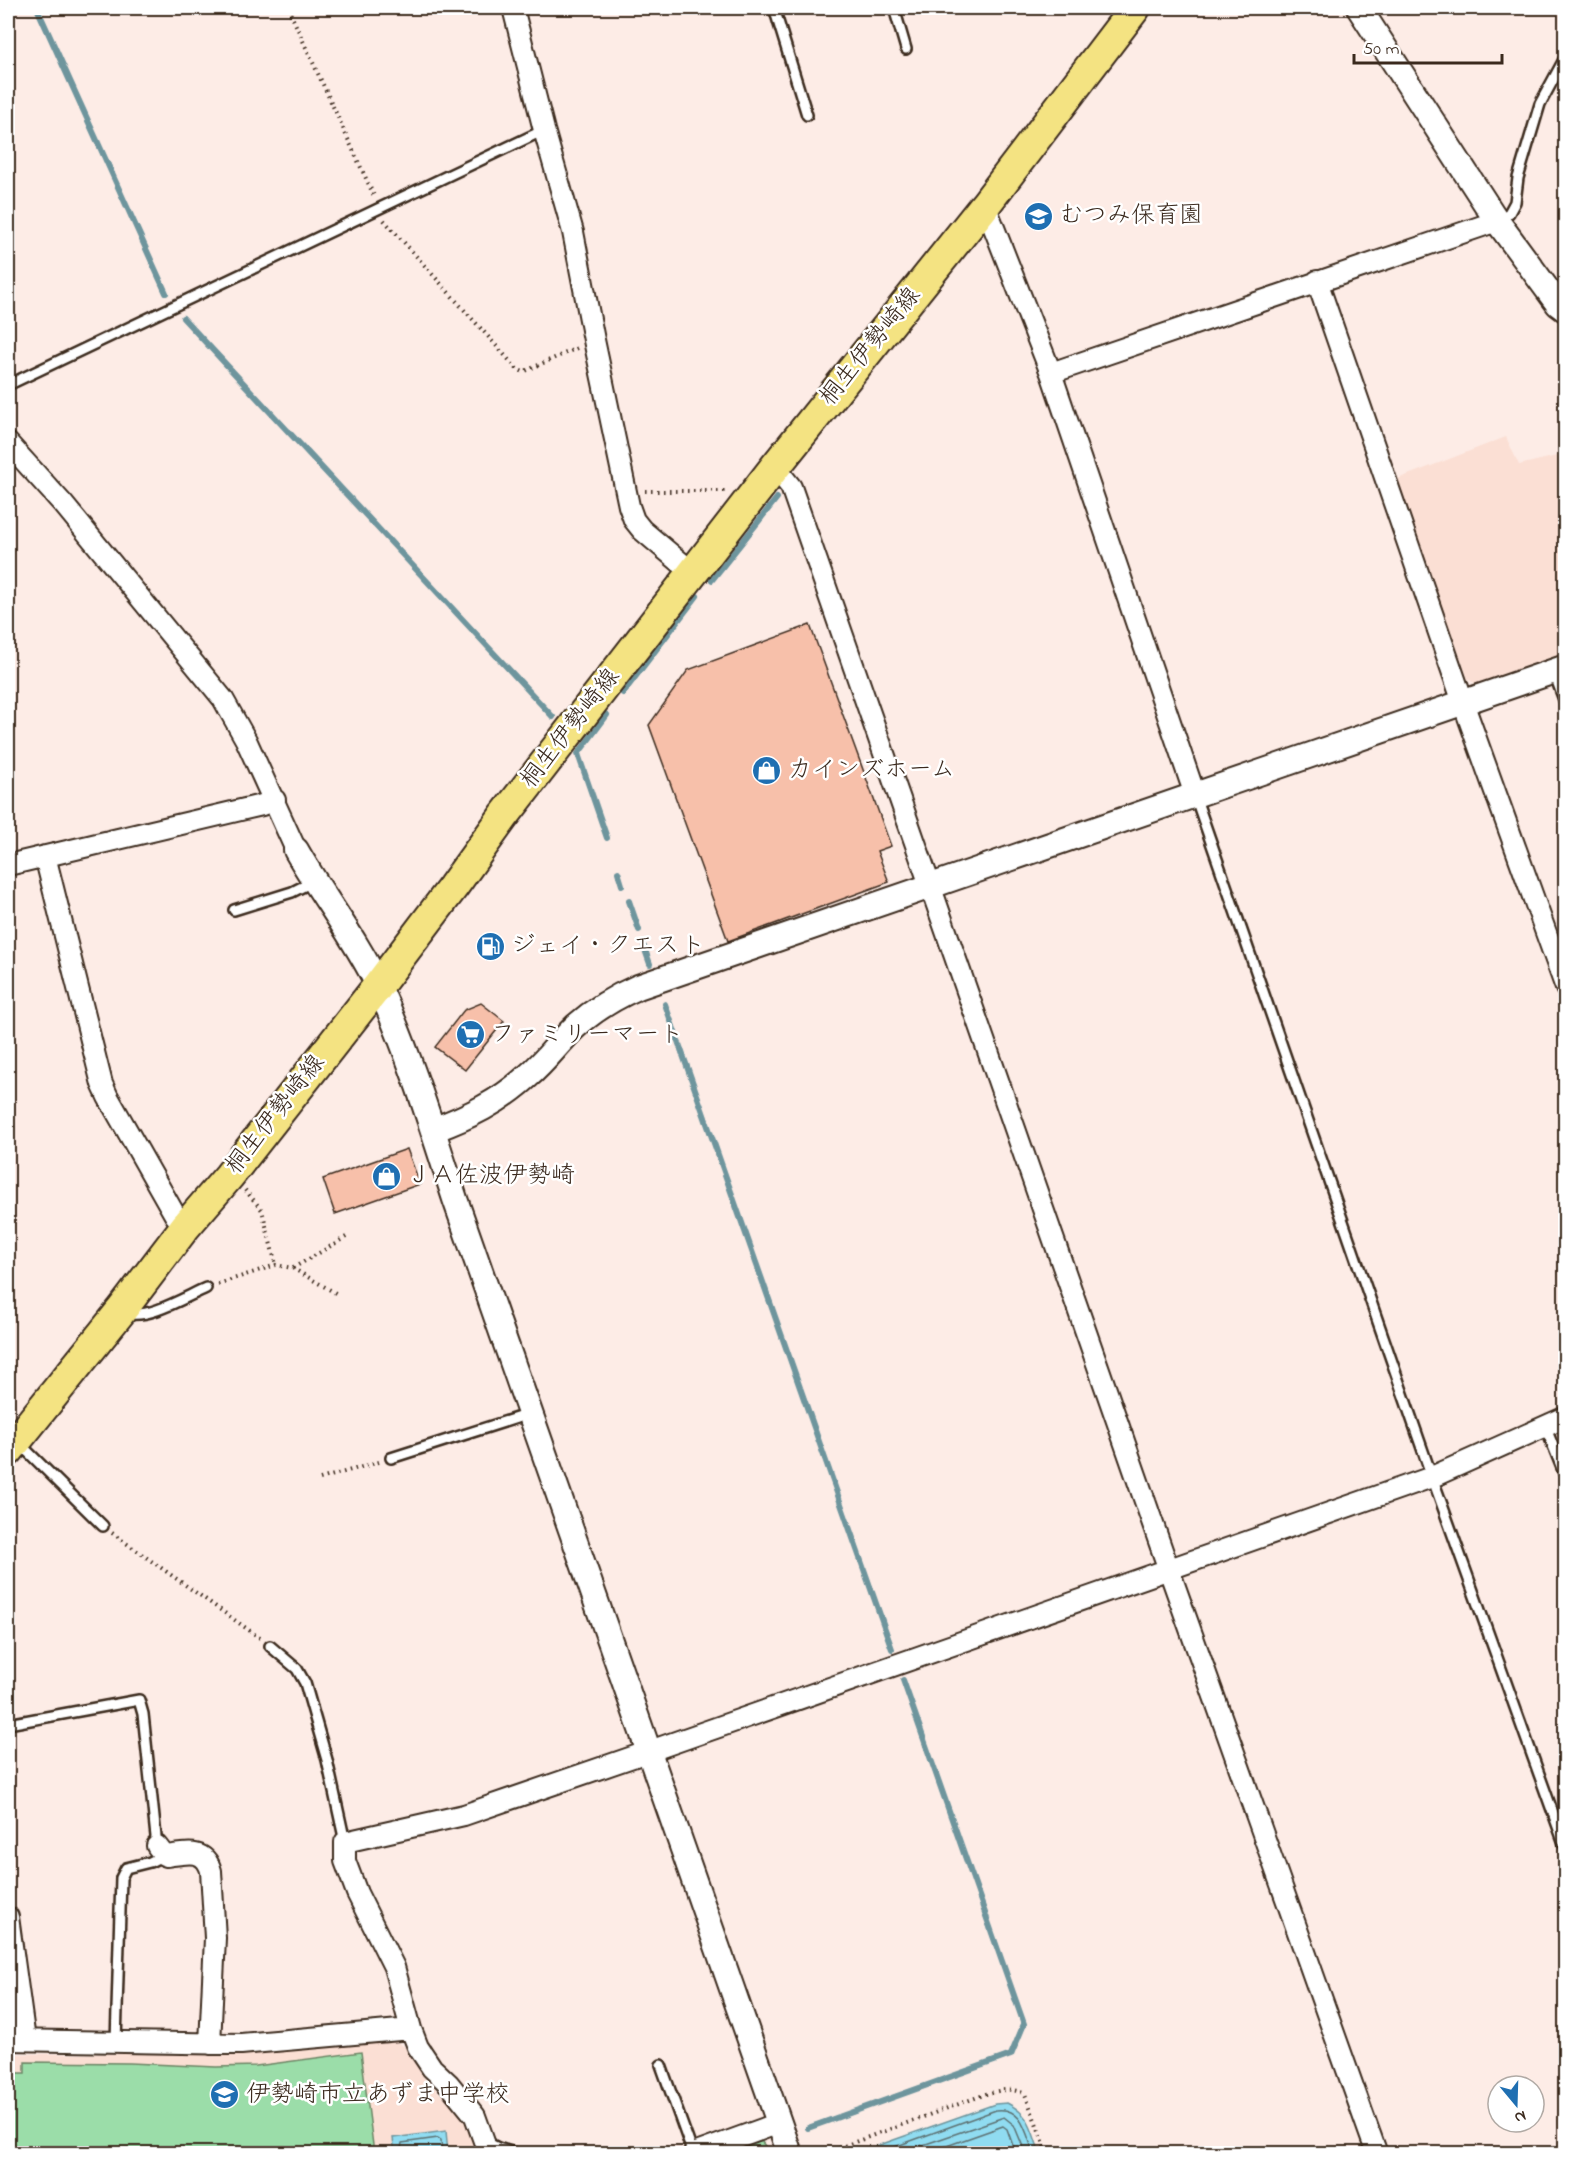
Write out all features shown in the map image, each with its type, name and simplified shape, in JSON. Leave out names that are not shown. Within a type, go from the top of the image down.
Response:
[{"type":"main road","name":"桐生伊勢崎線","points":[[10,1442],[121,1311],[185,1227],[229,1176],[378,986],[511,807],[775,466],[986,205],[1135,8]]},
{"type":"street","points":[[513,8],[573,232],[631,513],[638,525],[693,573]]},
{"type":"street","points":[[1359,8],[1497,221],[1558,304],[1566,310]]},
{"type":"street","points":[[986,205],[1051,373],[1195,795]]},
{"type":"street","points":[[1051,373],[1497,221]]},
{"type":"street","points":[[1317,281],[1463,703],[1564,977]]},
{"type":"street","points":[[8,443],[64,505],[222,699],[246,740],[296,850],[378,986],[433,1130],[455,1199],[790,2154]]},
{"type":"street","points":[[775,466],[791,487],[1169,1570],[1377,2154]]},
{"type":"street","points":[[433,1130],[471,1116],[506,1094],[550,1056],[574,1028],[615,997],[668,976],[1559,669]]},
{"type":"street","points":[[8,865],[275,800]]},
{"type":"street","points":[[45,856],[102,1084],[175,1215],[185,1227]]},
{"type":"street","points":[[483,2147],[475,2116],[449,2084],[432,2068],[418,2047],[394,1967],[357,1893],[345,1861],[345,1842],[464,1815],[650,1751],[1432,1477],[1566,1417]]},
{"type":"street","points":[[160,1850],[198,1854],[209,1863],[214,1904],[215,1948],[210,2044]]},
{"type":"street","points":[[8,1917],[16,2040],[241,2044],[411,2029]]},
{"type":"street","points":[[694,2154],[779,2123]]},
{"type":"lane","points":[[774,8],[807,115]]},
{"type":"lane","points":[[894,8],[906,49]]},
{"type":"lane","points":[[1497,221],[1509,213],[1515,202],[1518,178],[1540,104],[1566,56]]},
{"type":"lane","points":[[8,385],[544,130]]},
{"type":"lane","points":[[1559,669],[1566,705]]},
{"type":"lane","points":[[1195,795],[1432,1477],[1566,1849]]},
{"type":"lane","points":[[234,910],[292,892],[314,881]]},
{"type":"lane","points":[[121,1311],[133,1316],[146,1314],[206,1288]]},
{"type":"lane","points":[[391,1458],[532,1414]]},
{"type":"lane","points":[[1545,1426],[1566,1478]]},
{"type":"lane","points":[[10,1442],[26,1449],[103,1526]]},
{"type":"lane","points":[[270,1646],[297,1669],[305,1683],[327,1760],[345,1842]]},
{"type":"lane","points":[[8,1724],[139,1700],[143,1714],[160,1850],[150,1862],[126,1868],[122,1878],[116,2042]]},
{"type":"lane","points":[[661,2065],[694,2154]]},
{"type":"lane","points":[[483,2147],[498,2148],[517,2154]]},
{"type":"path","points":[[288,8],[384,220],[517,369],[523,372],[594,340]]},
{"type":"path","points":[[626,493],[635,491],[729,491],[739,492],[749,500]]},
{"type":"path","points":[[229,1176],[248,1192],[262,1210],[276,1266]]},
{"type":"path","points":[[292,1268],[348,1236]]},
{"type":"path","points":[[206,1288],[276,1266],[292,1268],[339,1295]]},
{"type":"path","points":[[320,1479],[391,1458]]},
{"type":"path","points":[[103,1526],[270,1646]]},
{"type":"path","points":[[822,2154],[986,2094],[1016,2089],[1025,2094],[1048,2154]]},
{"type":"shaded area","points":[[1506,437],[1519,465],[1565,454],[1565,654],[1476,684],[1468,679],[1395,480]]},
{"type":"shaded area","name":"伊勢崎市立あずま中学校","points":[[395,2041],[408,2049],[424,2078],[466,2119],[475,2144],[474,2153],[8,2153],[8,2054],[236,2054]]},
{"type":"green space","name":"伊勢崎市立あずま中学校","points":[[361,2052],[374,2153],[8,2153],[8,2073],[25,2073],[25,2062],[256,2066]]},
{"type":"green space","points":[[758,2137],[768,2153],[716,2154]]},
{"type":"water","points":[[1007,2103],[1026,2118],[1040,2153],[857,2153],[995,2104]]},
{"type":"water","points":[[446,2131],[448,2153],[395,2153],[393,2138]]},
{"type":"building","points":[[810,625],[891,846],[877,851],[889,882],[728,941],[649,725],[688,670]]},
{"type":"building","points":[[481,1003],[504,1021],[465,1070],[435,1047],[464,1010]]},
{"type":"building","points":[[407,1149],[420,1184],[335,1214],[323,1179]]},
{"type":"waterway","points":[[37,8],[166,293]]},
{"type":"waterway","points":[[183,318],[553,717]]},
{"type":"waterway","points":[[712,580],[777,498]]},
{"type":"waterway","points":[[623,693],[697,596]]},
{"type":"waterway","points":[[607,715],[578,754],[607,838]]},
{"type":"waterway","points":[[618,872],[622,885]]},
{"type":"waterway","points":[[629,901],[639,930]]},
{"type":"waterway","points":[[644,947],[650,964]]},
{"type":"waterway","points":[[665,1004],[892,1649]]},
{"type":"waterway","points":[[808,2128],[1011,2055],[1024,2024],[903,1680]]},
{"type":"place","name":"むつみ保育園","points":[[1038,216]]},
{"type":"place","name":"カインズホーム","points":[[767,770]]},
{"type":"place","name":"ジェイ・クエスト","points":[[490,946]]},
{"type":"place","name":"ファミリーマート","points":[[470,1035]]},
{"type":"place","name":"ＪＡ佐波伊勢崎","points":[[386,1176]]},
{"type":"place","name":"伊勢崎市立あずま中学校","points":[[225,2095]]}]
